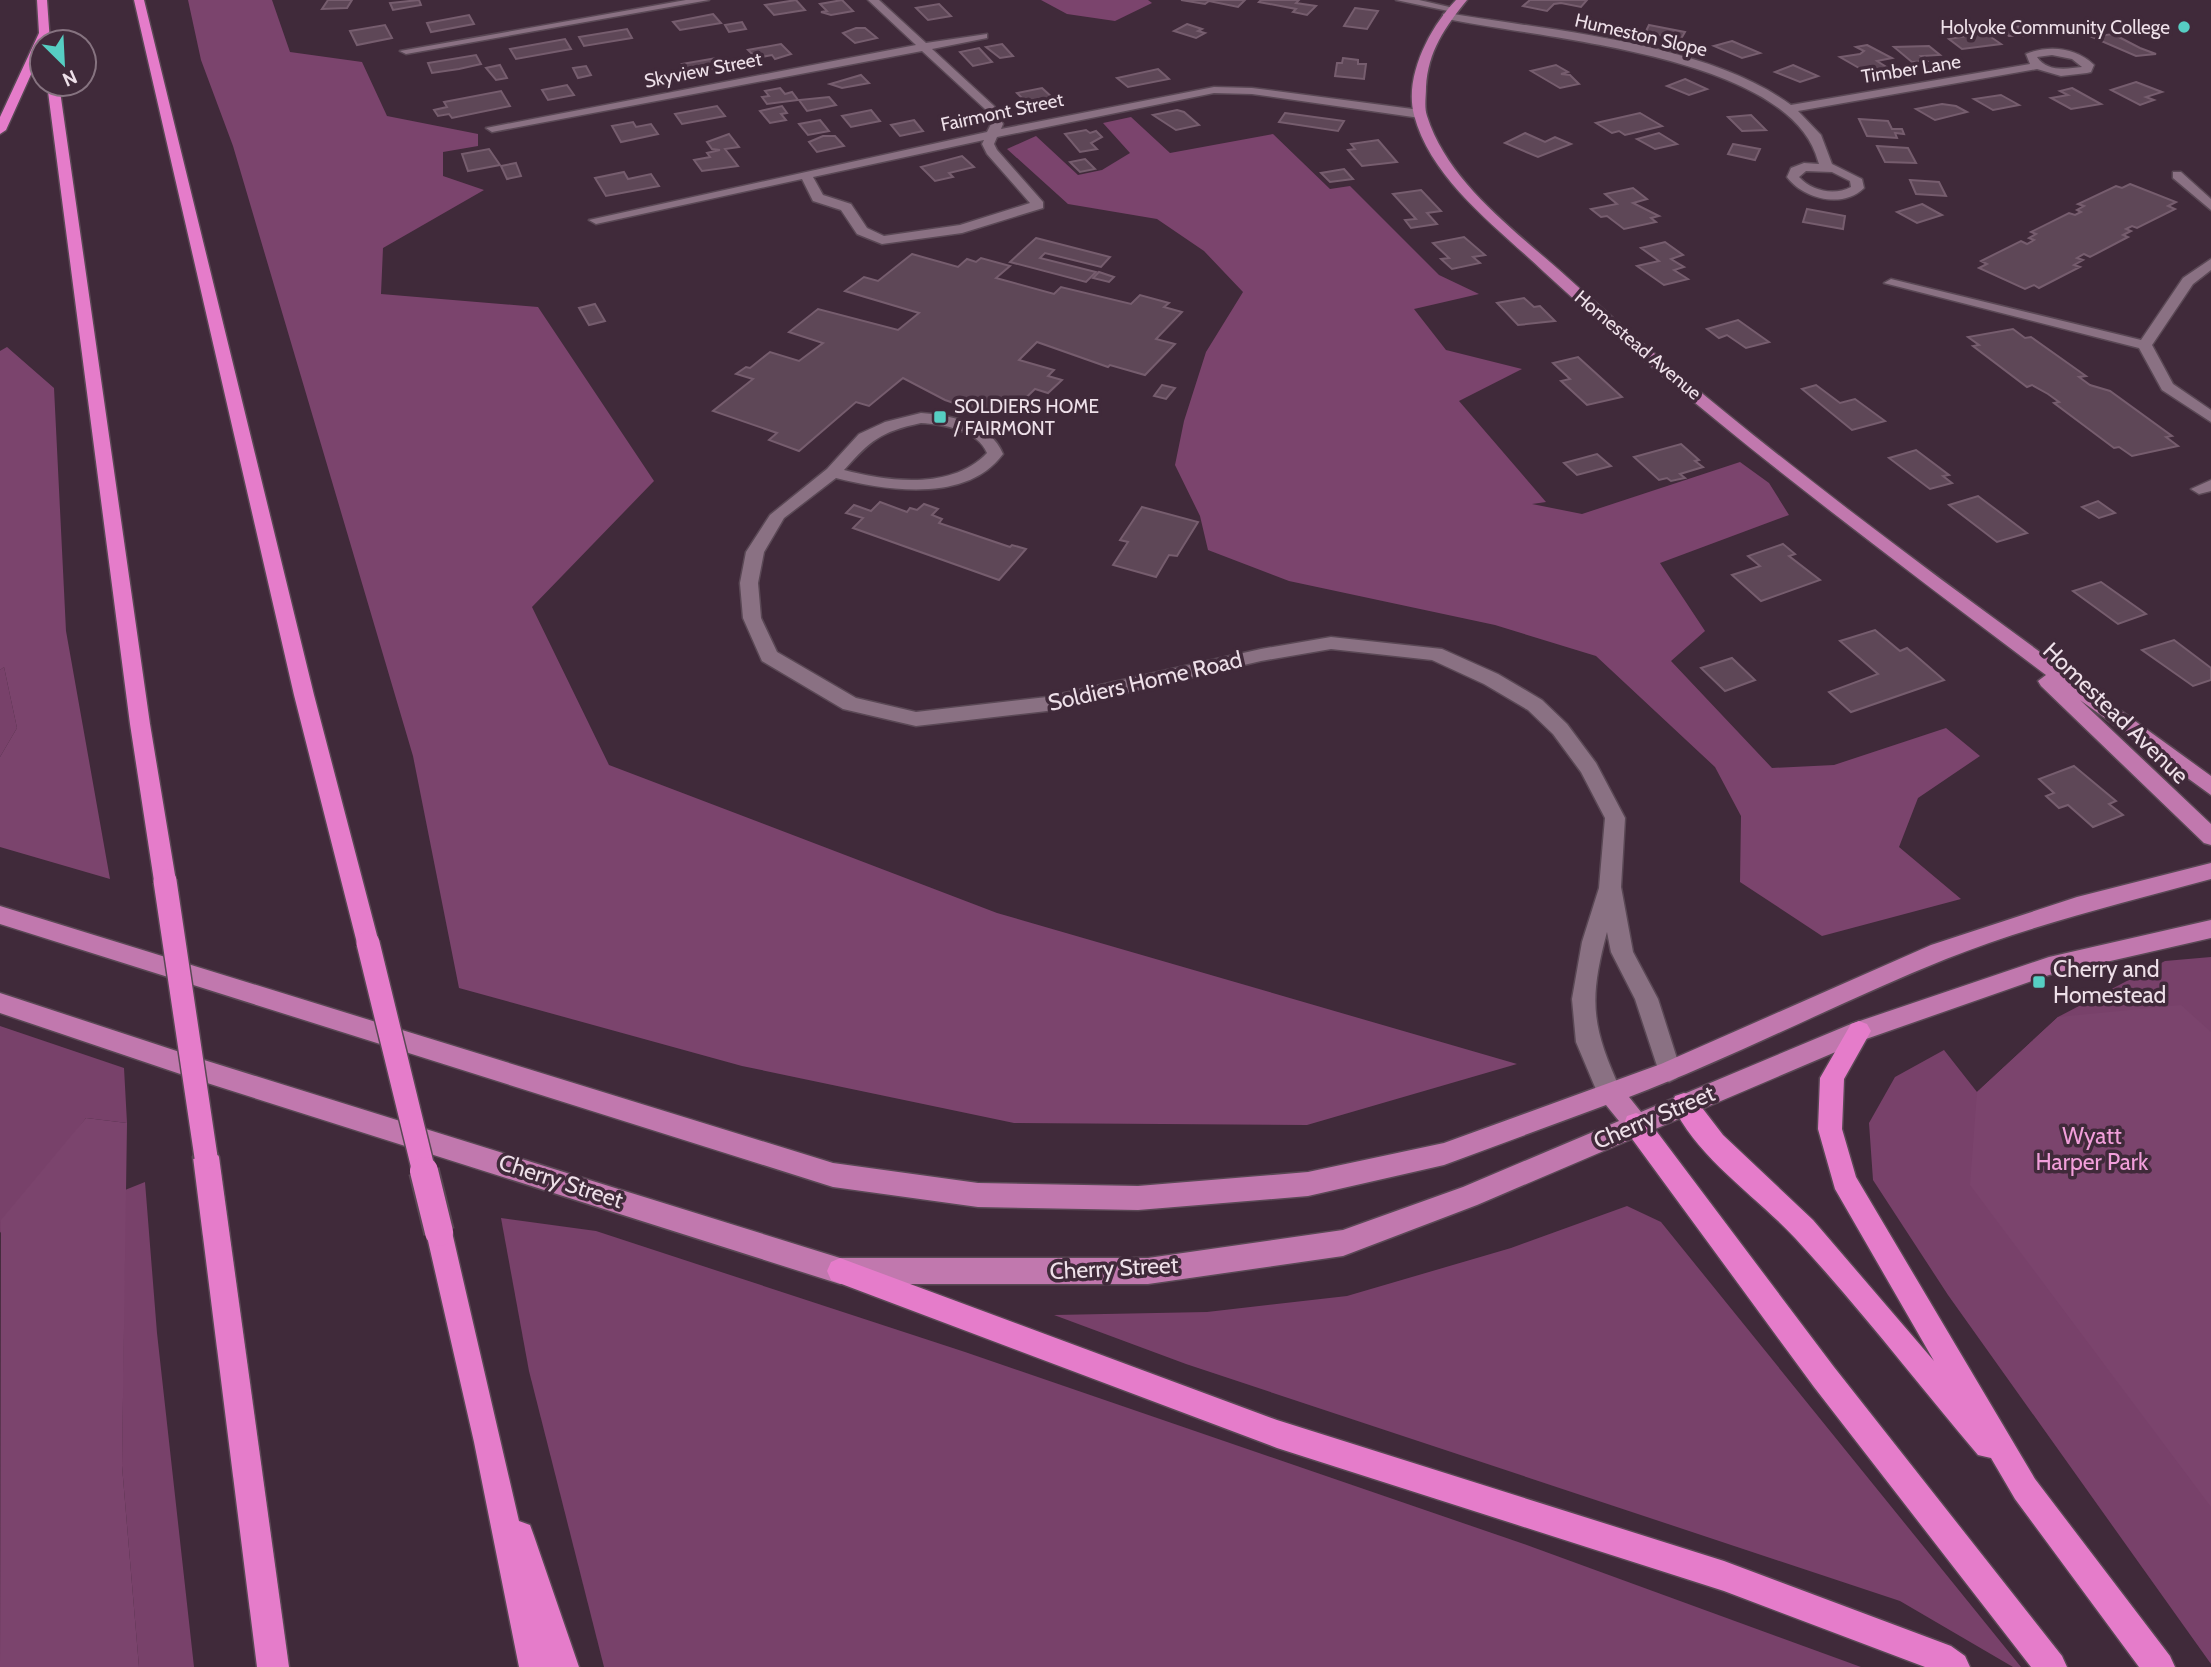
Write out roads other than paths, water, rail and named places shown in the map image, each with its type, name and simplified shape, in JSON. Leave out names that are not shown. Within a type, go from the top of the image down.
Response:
[{"type":"highway","points":[[41,0],[44,28]]},
{"type":"highway","points":[[139,0],[301,682],[439,1232],[488,1443],[535,1667]]},
{"type":"highway","points":[[0,130],[28,73]]},
{"type":"highway","points":[[54,98],[140,724],[206,1157],[273,1667]]},
{"type":"highway","points":[[1859,1031],[1832,1078],[1830,1129],[1844,1181],[2025,1489]]},
{"type":"highway","points":[[1684,1104],[1714,1143],[1804,1229],[2025,1489],[2159,1667]]},
{"type":"highway","points":[[1636,1124],[1824,1377],[2051,1667]]},
{"type":"highway","points":[[840,1271],[1277,1434],[1724,1576],[1940,1657],[1954,1667]]},
{"type":"highway","points":[[488,1443],[563,1667]]},
{"type":"main road","name":"Homestead Avenue","points":[[1454,9],[1425,51],[1421,71],[1420,114],[1438,151],[1463,185],[1602,317],[1988,624],[2211,787]]},
{"type":"main road","name":"Homestead Avenue","points":[[1988,624],[2211,837]]},
{"type":"main road","name":"Cherry Street","points":[[0,915],[833,1175],[978,1195],[1138,1198],[1308,1184],[1444,1154],[1669,1071],[1939,952],[2077,906],[2211,870]]},
{"type":"main road","name":"Cherry Street","points":[[0,1003],[204,1071],[840,1271],[1148,1271],[1343,1243],[1468,1197],[1859,1031],[2049,966],[2211,929]]},
{"type":"main road","name":"Soldiers Home Road","points":[[1669,1071],[1684,1104]]},
{"type":"main road","name":"Soldiers Home Road","points":[[1609,1091],[1636,1124]]},
{"type":"street","points":[[405,51],[704,0]]},
{"type":"street","points":[[806,175],[818,198],[846,207],[862,231],[883,240],[962,229],[1038,205],[991,151],[988,144],[990,134],[997,124],[990,108],[873,0]]},
{"type":"street","name":"Humeston Slope","points":[[1401,0],[1454,9],[1663,56],[1735,80],[1790,108],[1815,136],[1826,167]]},
{"type":"street","name":"Skyview Street","points":[[492,128],[983,36]]},
{"type":"street","name":"Timber Lane","points":[[1790,108],[2037,66]]},
{"type":"street","name":"Fairmont Street","points":[[596,220],[990,134],[1214,90],[1252,91],[1420,114]]},
{"type":"street","points":[[2177,175],[2211,206]]},
{"type":"street","points":[[2145,345],[2188,281],[2211,263]]},
{"type":"street","points":[[1891,283],[2145,345],[2167,387],[2211,417]]},
{"type":"street","name":"Soldiers Home Road","points":[[833,472],[864,481],[944,482],[976,473],[995,454],[992,446],[978,433],[941,419],[921,418],[891,425],[865,437],[833,472],[778,515],[766,530],[755,552],[748,583],[752,618],[769,656],[850,704],[916,719],[980,714],[1047,705],[1261,654],[1331,643],[1435,654],[1491,679],[1535,705],[1560,729],[1590,768],[1615,818],[1610,887],[1594,936],[1586,998],[1586,1035],[1609,1091]]},
{"type":"street","name":"Soldiers Home Road","points":[[1610,887],[1622,952],[1646,999],[1669,1071]]},
{"type":"place","name":"Holyoke Community College","points":[[2184,27]]},
{"type":"place","name":"SOLDIERS HOME / FAIRMONT","points":[[940,417]]},
{"type":"place","name":"Cherry and Homestead","points":[[2039,982]]},
{"type":"park label","name":"Wyatt Harper Park","points":[[2092,1149]]}]
